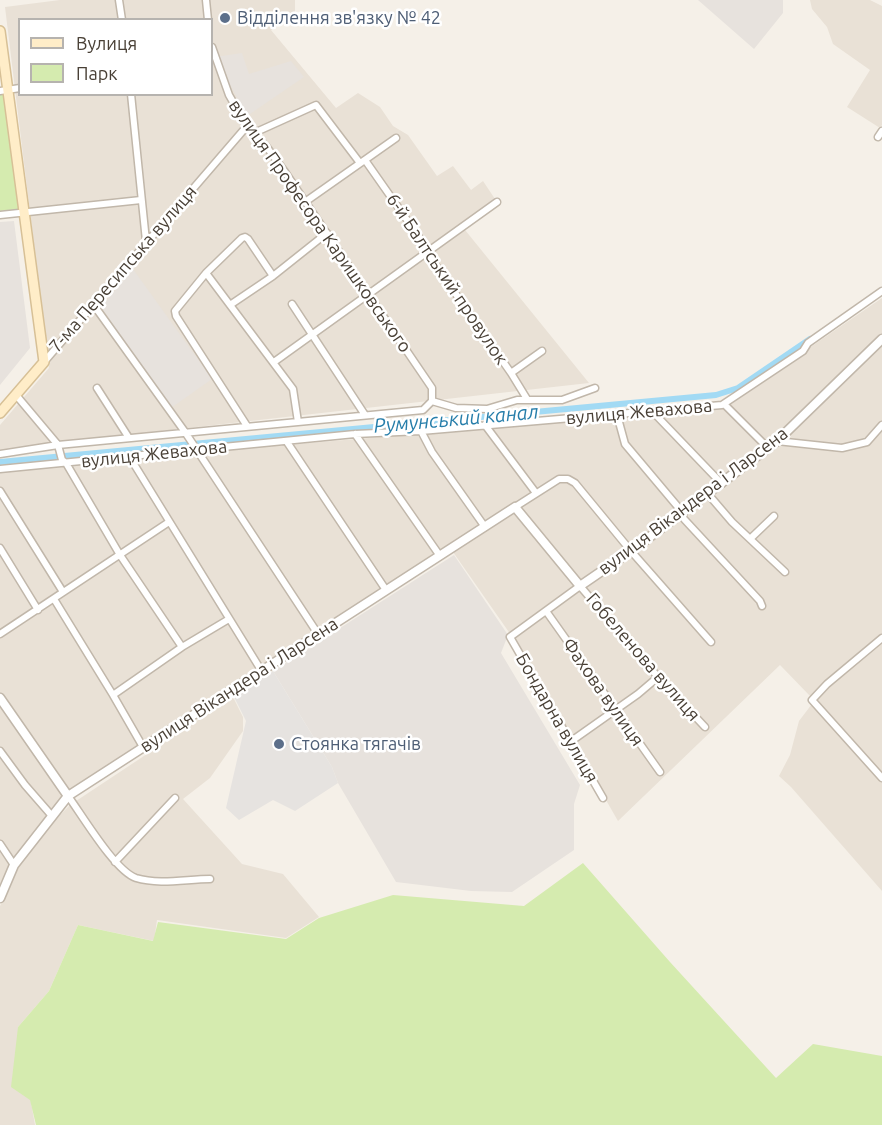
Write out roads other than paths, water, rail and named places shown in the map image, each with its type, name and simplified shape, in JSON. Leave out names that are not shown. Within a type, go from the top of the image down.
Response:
[{"type":"main road","points":[[0,31],[4,90],[44,362]]},
{"type":"main road","name":"7-ма Пересипська вулиця","points":[[0,413],[44,362]]},
{"type":"street","points":[[119,0],[122,18]]},
{"type":"street","points":[[206,0],[208,18]]},
{"type":"street","name":"вулиця Професора Каришковського","points":[[213,58],[229,95],[247,126],[271,152],[432,388],[432,401]]},
{"type":"street","points":[[131,96],[146,241]]},
{"type":"street","name":"6-й Балтський провулок","points":[[254,133],[316,105],[362,161],[428,252],[527,399]]},
{"type":"street","name":"7-ма Пересипська вулиця","points":[[44,362],[247,126]]},
{"type":"street","points":[[305,202],[396,138]]},
{"type":"street","points":[[0,215],[141,200]]},
{"type":"street","points":[[274,362],[497,202]]},
{"type":"street","points":[[230,305],[273,276],[327,233]]},
{"type":"street","points":[[247,426],[176,316],[175,311],[206,273],[242,238],[245,237],[273,276]]},
{"type":"street","points":[[206,273],[292,389],[298,422]]},
{"type":"street","name":"вулиця Жевахова","points":[[0,469],[195,448],[724,404],[803,351],[808,343],[881,294]]},
{"type":"street","points":[[93,304],[186,433],[318,634]]},
{"type":"street","points":[[292,304],[365,416]]},
{"type":"street","name":"вулиця Вікандера і Ларсена","points":[[510,637],[631,551],[777,441],[882,339]]},
{"type":"street","points":[[511,373],[542,351]]},
{"type":"street","points":[[97,388],[129,438]]},
{"type":"street","points":[[0,453],[247,426],[423,410],[432,401],[456,408],[487,409],[527,399],[562,400],[595,388]]},
{"type":"street","points":[[16,395],[58,446],[64,462],[120,555],[182,647]]},
{"type":"street","points":[[724,404],[768,448]]},
{"type":"street","points":[[651,411],[722,484]]},
{"type":"street","points":[[619,414],[625,444],[678,507],[684,519],[760,601],[762,606]]},
{"type":"street","points":[[484,425],[536,493]]},
{"type":"street","points":[[777,441],[833,449],[852,447],[867,442],[882,425]]},
{"type":"street","points":[[421,431],[432,452],[485,527]]},
{"type":"street","points":[[355,434],[440,556]]},
{"type":"street","points":[[287,442],[386,590]]},
{"type":"street","points":[[129,456],[261,670]]},
{"type":"street","name":"вулиця Вікандера і Ларсена","points":[[0,898],[14,865],[68,796],[559,478],[575,483],[631,551]]},
{"type":"street","points":[[0,491],[63,592]]},
{"type":"street","points":[[708,494],[750,540],[785,572]]},
{"type":"street","name":"вулиця Вікандера і Ларсена","points":[[515,507],[580,586]]},
{"type":"street","points":[[750,540],[774,516]]},
{"type":"street","points":[[0,634],[169,522]]},
{"type":"street","points":[[0,548],[38,610]]},
{"type":"street","points":[[631,551],[711,642]]},
{"type":"street","name":"Гобеленова вулиця","points":[[580,586],[658,677],[705,727]]},
{"type":"street","points":[[54,599],[143,747]]},
{"type":"street","name":"Фахова вулиця","points":[[546,611],[660,772]]},
{"type":"street","points":[[113,695],[182,647],[229,619]]},
{"type":"street","name":"Бондарна вулиця","points":[[510,637],[603,798]]},
{"type":"street","points":[[881,642],[827,684],[812,700],[882,778]]},
{"type":"street","points":[[570,742],[658,677]]},
{"type":"street","points":[[0,698],[115,862],[135,877],[165,881],[210,879]]},
{"type":"street","points":[[0,751],[52,816]]},
{"type":"street","points":[[115,862],[175,798]]},
{"type":"street","points":[[0,844],[14,865]]},
{"type":"waterway","name":"Румунський канал","points":[[0,462],[716,395],[738,388],[810,339]]},
{"type":"place","name":"Відділення зв'язку № 42","points":[[225,18]]},
{"type":"place","name":"Стоянка тягачів","points":[[279,744]]}]
